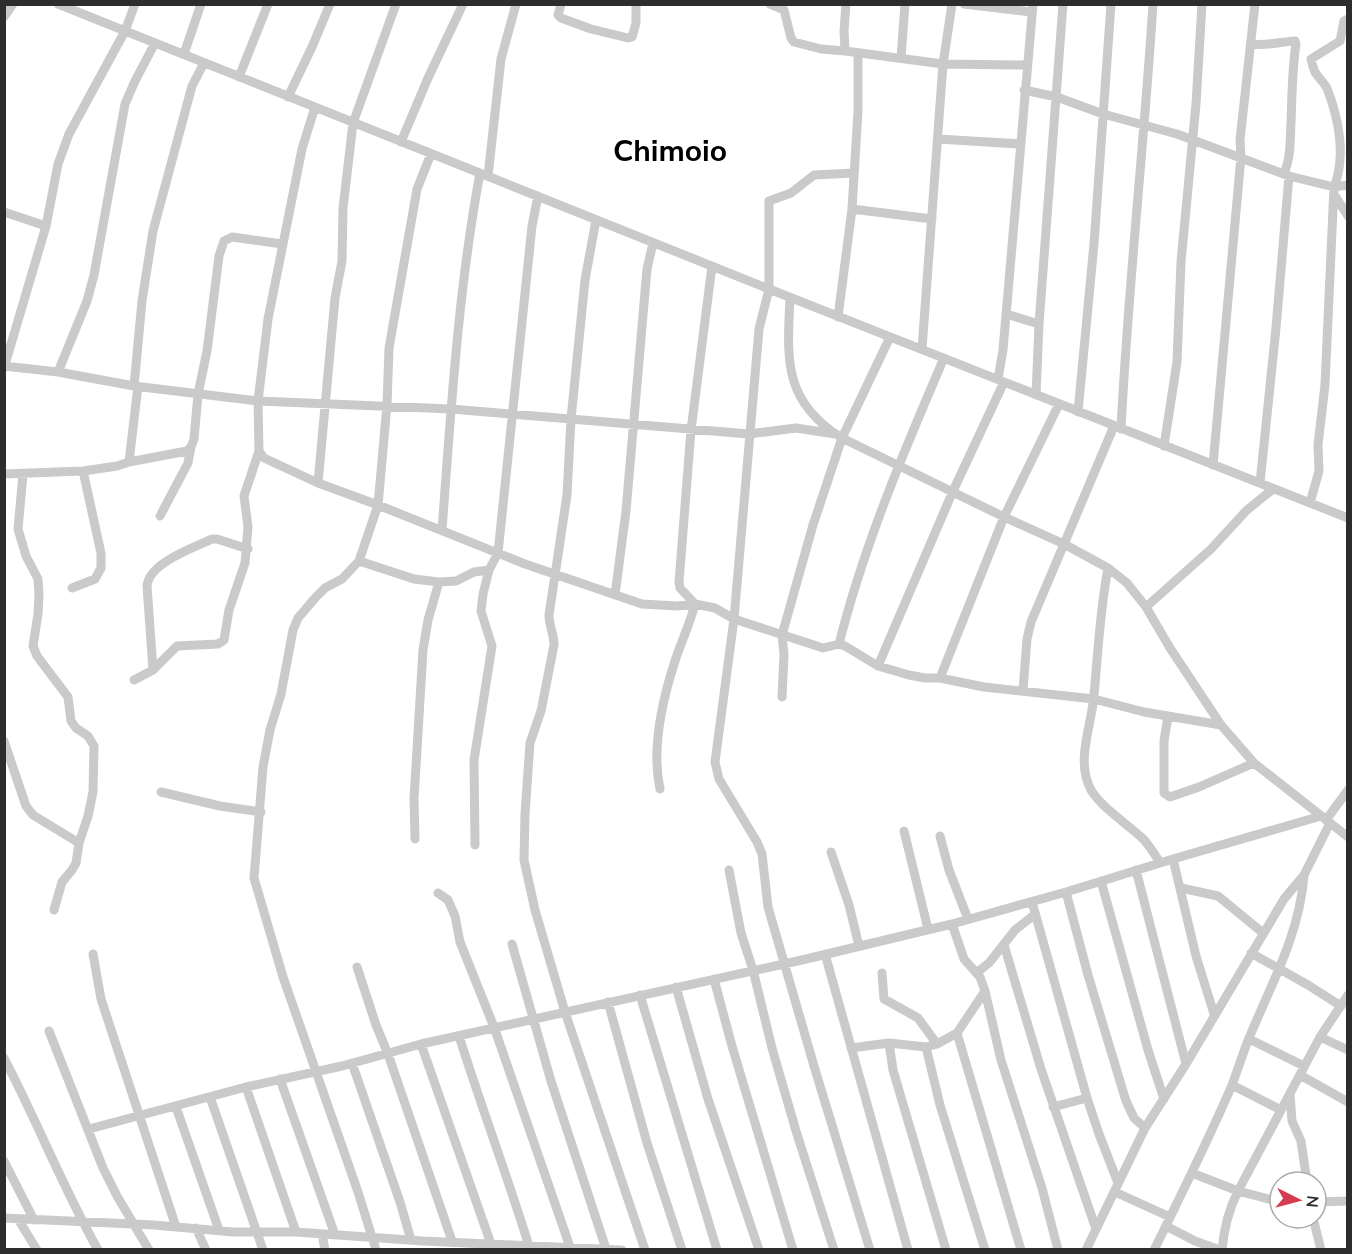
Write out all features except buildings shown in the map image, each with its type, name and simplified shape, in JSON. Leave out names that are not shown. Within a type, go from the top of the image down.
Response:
[{"type":"street","points":[[4,17],[13,4]]},
{"type":"street","points":[[135,4],[125,31],[69,134],[58,164],[46,226],[5,367],[58,372],[136,386],[258,401],[451,409],[749,434],[796,428],[838,436]]},
{"type":"street","points":[[184,54],[201,4]]},
{"type":"street","points":[[239,77],[268,4]]},
{"type":"street","points":[[288,97],[330,4]]},
{"type":"street","points":[[318,483],[335,298],[342,261],[343,208],[353,123],[396,4]]},
{"type":"street","points":[[401,142],[463,4]]},
{"type":"street","points":[[442,530],[464,272],[484,175],[501,59],[516,4]]},
{"type":"street","points":[[561,4],[558,15],[561,18],[591,30],[627,38],[632,37],[634,30],[636,4]]},
{"type":"street","points":[[770,4],[784,7],[794,42],[821,49],[944,64],[1026,65]]},
{"type":"street","points":[[845,51],[846,4]]},
{"type":"street","points":[[901,58],[905,4]]},
{"type":"street","points":[[922,349],[944,64],[952,4]]},
{"type":"street","points":[[1036,395],[1039,324],[1057,97],[1055,89],[1063,4]]},
{"type":"street","points":[[1078,412],[1094,244],[1111,4]]},
{"type":"street","points":[[1023,690],[1027,639],[1031,622],[1118,427],[1145,126],[1153,4]]},
{"type":"street","points":[[1164,446],[1177,362],[1181,262],[1196,104],[1202,4]]},
{"type":"street","points":[[1214,465],[1241,157],[1240,140],[1255,4]]},
{"type":"street","points":[[62,5],[790,298],[1347,518]]},
{"type":"street","points":[[878,666],[1001,380],[1032,8],[970,5]]},
{"type":"street","points":[[1310,503],[1319,471],[1317,445],[1325,392],[1334,191],[1340,164],[1336,120],[1328,90],[1316,74],[1311,58],[1340,41],[1344,21],[1347,19]]},
{"type":"street","points":[[1251,44],[1269,46],[1291,41],[1295,41],[1296,44],[1293,64],[1290,156],[1286,175],[1276,328],[1260,483]]},
{"type":"street","points":[[58,372],[87,301],[94,275],[125,104],[155,43]]},
{"type":"street","points":[[838,317],[852,209],[858,111],[858,53]]},
{"type":"street","points":[[129,462],[142,301],[153,231],[192,86],[204,63]]},
{"type":"street","points":[[1024,90],[1057,97],[1103,114],[1241,157],[1334,191],[1347,185]]},
{"type":"street","points":[[134,680],[153,670],[177,646],[221,644],[248,549],[244,496],[259,451],[258,401],[268,319],[302,149],[315,107]]},
{"type":"street","points":[[938,139],[1020,144]]},
{"type":"street","points":[[376,1250],[283,977],[254,878],[254,862],[261,812],[263,767],[270,730],[281,694],[293,630],[298,618],[316,597],[325,588],[342,579],[358,561],[378,505],[387,405],[389,348],[411,215],[417,189],[431,154]]},
{"type":"street","points":[[854,173],[814,175],[791,193],[769,201],[769,289],[759,329],[734,619],[715,770],[759,848],[768,908],[870,1250]]},
{"type":"street","points":[[1334,191],[1347,216]]},
{"type":"street","points":[[475,845],[474,760],[492,646],[482,611],[483,594],[489,570],[498,553],[532,226],[538,196]]},
{"type":"street","points":[[852,209],[932,219]]},
{"type":"street","points":[[4,212],[46,226]]},
{"type":"street","points":[[596,220],[585,280],[571,419],[567,495],[549,615],[554,645],[541,711],[530,743],[524,860],[565,1012],[645,1250]]},
{"type":"street","points":[[160,516],[188,463],[207,351],[219,256],[224,241],[232,237],[282,244]]},
{"type":"street","points":[[615,595],[626,511],[647,269],[653,243]]},
{"type":"street","points":[[695,604],[683,592],[680,582],[691,430],[712,266]]},
{"type":"street","points":[[790,298],[788,354],[799,396],[808,411],[838,436],[1064,544],[1108,568],[1127,583],[1146,607],[1221,725],[1254,763],[1347,837]]},
{"type":"street","points":[[1006,314],[1039,324]]},
{"type":"street","points":[[782,697],[784,654],[782,635],[838,436],[890,337]]},
{"type":"street","points":[[838,644],[854,585],[898,465],[944,358]]},
{"type":"street","points":[[940,678],[1004,517],[1059,404]]},
{"type":"street","points":[[796,428],[808,411]]},
{"type":"street","points":[[4,474],[83,471],[187,451],[191,447]]},
{"type":"street","points":[[259,451],[274,465],[318,483],[498,553],[642,604],[677,606],[695,604],[715,608],[734,619],[823,648],[838,644],[878,666],[909,675],[940,678],[984,687],[1094,699],[1168,716],[1221,725]]},
{"type":"street","points":[[72,588],[95,579],[101,568],[83,471]]},
{"type":"street","points":[[22,474],[18,529],[26,556],[38,579],[39,594],[33,646],[37,656],[68,697],[71,721],[76,728],[88,736],[94,746],[93,792],[88,816],[79,843],[76,863],[58,890],[54,910]]},
{"type":"street","points":[[1146,607],[1211,549],[1247,510],[1273,489]]},
{"type":"street","points":[[153,670],[147,586],[149,576],[168,560],[212,539],[248,549]]},
{"type":"street","points":[[358,561],[414,579],[439,582],[456,580],[474,572],[489,570]]},
{"type":"street","points":[[1108,568],[1102,599],[1085,774],[1092,791],[1143,839],[1161,862]]},
{"type":"street","points":[[415,839],[414,799],[423,650],[428,620],[439,582]]},
{"type":"street","points":[[660,789],[656,773],[663,704],[675,660],[695,604]]},
{"type":"street","points":[[1168,716],[1164,741],[1164,793],[1166,796],[1170,797],[1199,787],[1254,763]]},
{"type":"street","points":[[4,741],[26,806],[33,815],[79,843]]},
{"type":"street","points":[[1086,1250],[1145,1128],[1186,1064],[1284,899],[1304,875],[1326,820],[1347,790]]},
{"type":"street","points":[[161,792],[220,806],[261,812]]},
{"type":"street","points":[[89,1130],[246,1087],[352,1063],[421,1044],[952,924],[1161,862],[1326,820]]},
{"type":"street","points":[[904,831],[928,929]]},
{"type":"street","points":[[940,836],[949,870],[968,919]]},
{"type":"street","points":[[831,852],[849,905],[859,946]]},
{"type":"street","points":[[1173,859],[1196,956],[1214,1014]]},
{"type":"street","points":[[729,870],[741,933],[753,970],[772,1048],[834,1250]]},
{"type":"street","points":[[1136,870],[1186,1064]]},
{"type":"street","points":[[1154,1250],[1232,1085],[1279,969],[1303,899],[1304,875]]},
{"type":"street","points":[[1101,881],[1164,1099]]},
{"type":"street","points":[[1181,888],[1218,896],[1263,933]]},
{"type":"street","points":[[1066,892],[1126,1101],[1134,1118],[1145,1128]]},
{"type":"street","points":[[438,893],[448,900],[455,916],[460,942],[494,1028],[566,1248]]},
{"type":"street","points":[[1032,902],[1087,1098],[1117,1188],[1195,1241],[1221,1250],[1229,1209],[1320,1037],[1347,995]]},
{"type":"street","points":[[976,973],[989,963],[1015,930],[1034,915]]},
{"type":"street","points":[[952,924],[964,959],[980,977],[985,991],[1001,1060],[1042,1188],[1058,1250]]},
{"type":"street","points":[[512,944],[551,1081],[606,1249]]},
{"type":"street","points":[[1004,945],[1053,1107],[1096,1229]]},
{"type":"street","points":[[1251,953],[1341,1006]]},
{"type":"street","points":[[93,954],[101,999],[176,1227]]},
{"type":"street","points":[[825,954],[908,1250]]},
{"type":"street","points":[[357,967],[452,1241]]},
{"type":"street","points":[[882,973],[884,999],[918,1018],[937,1044]]},
{"type":"street","points":[[714,979],[793,1250]]},
{"type":"street","points":[[676,987],[708,1099],[759,1250]]},
{"type":"street","points":[[851,1048],[889,1043],[926,1047],[937,1044],[957,1033],[985,991]]},
{"type":"street","points":[[640,995],[717,1250]]},
{"type":"street","points":[[608,1002],[647,1143],[682,1250]]},
{"type":"street","points":[[49,1031],[103,1168],[149,1250]]},
{"type":"street","points":[[957,1033],[1022,1250]]},
{"type":"street","points":[[459,1036],[529,1246]]},
{"type":"street","points":[[1320,1037],[1347,1050]]},
{"type":"street","points":[[1249,1039],[1347,1102]]},
{"type":"street","points":[[889,1043],[893,1070],[946,1250]]},
{"type":"street","points":[[421,1044],[490,1244]]},
{"type":"street","points":[[926,1047],[940,1105],[985,1250]]},
{"type":"street","points":[[4,1058],[30,1107],[82,1222],[98,1250]]},
{"type":"street","points":[[352,1063],[411,1240]]},
{"type":"street","points":[[280,1079],[335,1235]]},
{"type":"street","points":[[1232,1085],[1281,1110]]},
{"type":"street","points":[[246,1087],[296,1232]]},
{"type":"street","points":[[1290,1092],[1292,1121],[1300,1141],[1305,1170]]},
{"type":"street","points":[[210,1097],[263,1250]]},
{"type":"street","points":[[1053,1107],[1087,1098]]},
{"type":"street","points":[[176,1107],[219,1230]]},
{"type":"street","points":[[4,1161],[34,1220]]},
{"type":"street","points":[[1192,1173],[1238,1191],[1268,1199]]},
{"type":"street","points":[[1328,1202],[1347,1201]]},
{"type":"street","points":[[4,1218],[257,1232],[296,1232],[411,1240],[424,1245],[452,1241],[472,1246],[490,1244],[515,1248],[529,1246],[622,1250]]},
{"type":"street","points":[[18,1219],[37,1250]]},
{"type":"street","points":[[196,1228],[206,1250]]},
{"type":"street","points":[[1316,1230],[1321,1250]]},
{"type":"street","points":[[322,1234],[325,1250]]},
{"type":"district","name":"Chimoio","points":[[670,151]]}]
